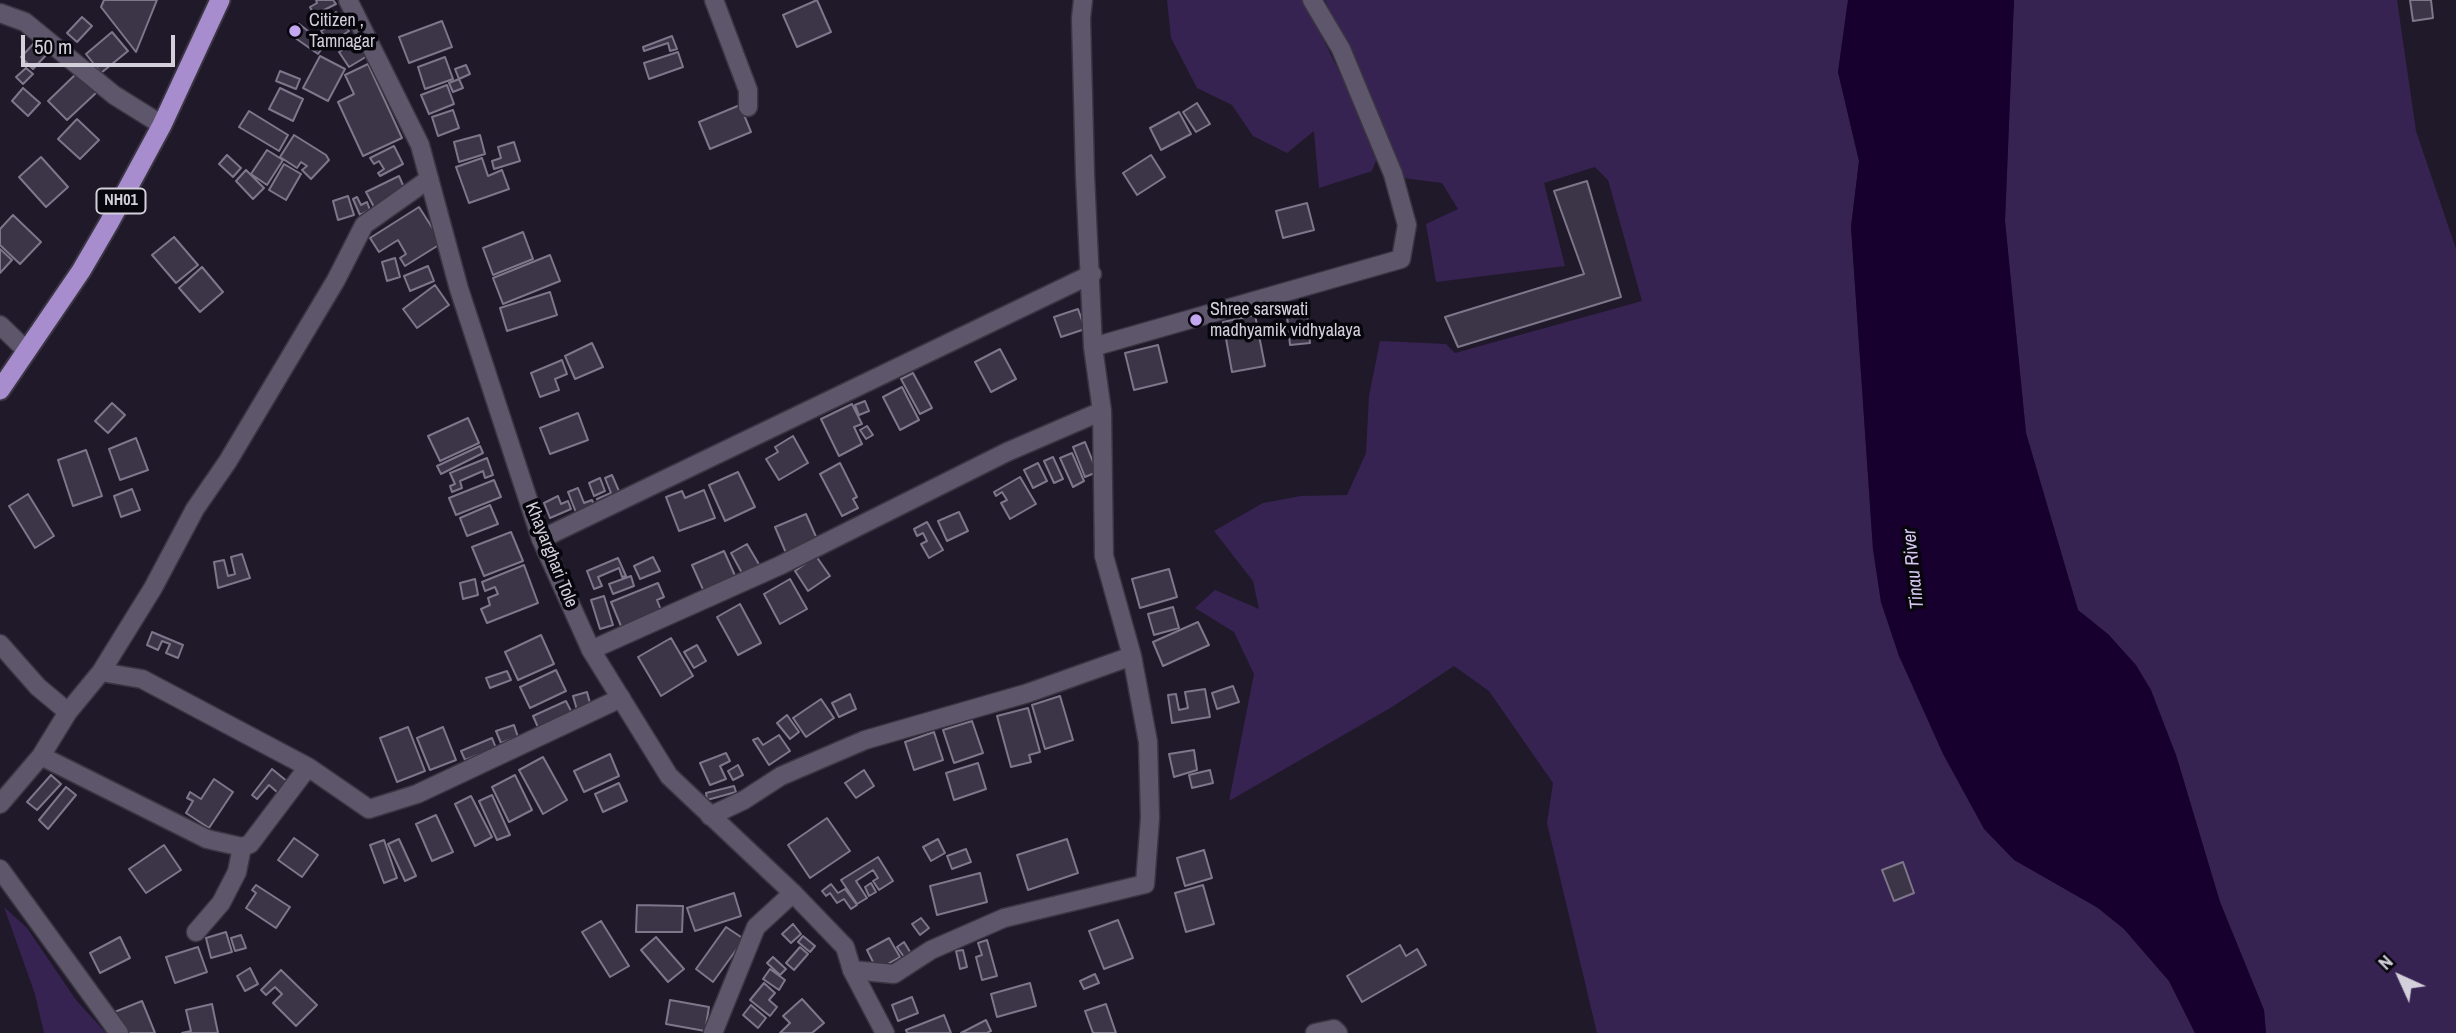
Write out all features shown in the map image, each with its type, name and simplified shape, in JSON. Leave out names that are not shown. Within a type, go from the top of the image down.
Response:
[{"type":"highway","name":"NH01","points":[[0,390],[81,271],[162,125],[220,0]]},
{"type":"street","name":"Khayarghari Tole","points":[[348,0],[420,145],[459,289],[541,539],[591,650],[669,776],[793,893],[845,947],[852,970],[885,1033]]},
{"type":"street","points":[[714,0],[748,90],[748,107]]},
{"type":"street","points":[[852,970],[894,974],[931,950],[1004,918],[1145,884],[1150,818],[1148,742],[1132,656],[1104,556],[1102,411],[1093,347],[1085,175],[1081,18],[1083,0]]},
{"type":"street","points":[[1093,347],[1401,260],[1407,225],[1393,174],[1340,49],[1312,0]]},
{"type":"street","points":[[0,13],[25,22],[114,95],[162,125]]},
{"type":"street","points":[[0,804],[41,755],[68,712],[101,672],[153,588],[195,509],[228,461],[336,280],[364,225],[429,178]]},
{"type":"street","points":[[541,539],[1091,274]]},
{"type":"street","points":[[0,325],[27,351]]},
{"type":"street","points":[[591,650],[780,565],[1007,452],[1102,411]]},
{"type":"street","points":[[0,644],[38,687],[68,712]]},
{"type":"street","points":[[710,816],[744,800],[781,776],[865,740],[1028,693],[1132,656]]},
{"type":"street","points":[[101,672],[142,679],[307,767],[369,809],[417,794],[621,698]]},
{"type":"street","points":[[41,755],[124,800],[207,839],[243,847],[250,844],[307,767]]},
{"type":"street","points":[[197,932],[221,904],[237,872],[243,847]]},
{"type":"street","points":[[0,869],[119,1033]]},
{"type":"street","points":[[713,1033],[756,927],[793,893]]},
{"type":"street","points":[[1315,1033],[1334,1029],[1338,1033]]},
{"type":"shaded area","points":[[1167,0],[1304,0],[1379,153],[1372,171],[1319,188],[1314,131],[1287,153],[1253,136],[1232,105],[1197,88],[1171,38]]},
{"type":"shaded area","points":[[1325,0],[1848,0],[1838,72],[1859,161],[1851,227],[1873,549],[1881,602],[1899,656],[2098,908],[2124,929],[2169,981],[2195,1033],[1597,1033],[1547,823],[1553,783],[1489,691],[1454,666],[1392,707],[1229,801],[1254,674],[1234,632],[1195,608],[1215,590],[1259,609],[1253,581],[1214,531],[1263,503],[1301,496],[1347,495],[1366,453],[1369,396],[1380,341],[1446,344],[1455,353],[1642,301],[1608,180],[1595,167],[1544,183],[1565,266],[1436,282],[1426,224],[1458,209],[1442,183],[1403,178]]},
{"type":"shaded area","points":[[2014,0],[2397,0],[2416,131],[2456,249],[2456,1033],[2266,1033],[2264,1010],[2220,902],[2176,755],[2109,635],[2078,610],[2026,433],[2005,221]]},
{"type":"shaded area","points":[[4,907],[27,928],[76,1000],[106,1033],[44,1033],[35,994]]},
{"type":"water","name":"Tinau River","points":[[1848,0],[2014,0],[2005,221],[2026,433],[2078,610],[2109,635],[2136,665],[2151,690],[2176,755],[2220,902],[2264,1010],[2266,1033],[2195,1033],[2169,981],[2124,929],[2098,908],[2014,860],[1984,829],[1943,754],[1899,656],[1881,602],[1873,549],[1851,227],[1859,161],[1838,72]]},
{"type":"building","points":[[104,0],[157,0],[136,52],[101,7]]},
{"type":"building","points":[[316,0],[333,0],[336,4],[314,15],[310,7],[317,3]]},
{"type":"building","points":[[817,0],[831,32],[797,47],[783,15]]},
{"type":"building","points":[[2410,0],[2431,0],[2433,18],[2413,21]]},
{"type":"building","points":[[336,12],[349,31],[329,44],[321,31],[326,28],[322,21]]},
{"type":"building","points":[[82,17],[92,26],[77,42],[67,33]]},
{"type":"building","points":[[442,21],[452,47],[409,63],[399,37]]},
{"type":"building","points":[[299,24],[325,44],[318,54],[291,35]]},
{"type":"building","points":[[112,32],[128,51],[101,73],[86,54]]},
{"type":"building","points":[[672,36],[677,49],[670,51],[668,43],[644,51],[643,47]]},
{"type":"building","points":[[359,39],[369,55],[349,67],[339,52]]},
{"type":"building","points":[[37,40],[49,52],[33,69],[21,57]]},
{"type":"building","points":[[678,52],[683,67],[649,79],[644,63]]},
{"type":"building","points":[[320,56],[345,69],[328,101],[303,88]]},
{"type":"building","points":[[445,57],[453,79],[425,89],[418,67]]},
{"type":"building","points":[[368,64],[402,138],[363,156],[338,102],[354,94],[345,75]]},
{"type":"building","points":[[466,65],[470,74],[459,79],[455,69]]},
{"type":"building","points":[[26,68],[33,74],[23,84],[16,77]]},
{"type":"building","points":[[280,71],[300,79],[296,89],[276,81]]},
{"type":"building","points":[[78,72],[97,92],[67,120],[48,101]]},
{"type":"building","points":[[459,79],[463,88],[453,92],[449,83]]},
{"type":"building","points":[[447,85],[454,104],[429,114],[421,95]]},
{"type":"building","points":[[23,88],[40,103],[28,116],[12,101]]},
{"type":"building","points":[[280,88],[303,99],[293,121],[269,109]]},
{"type":"building","points":[[1197,103],[1210,124],[1196,132],[1183,112]]},
{"type":"building","points":[[740,105],[751,132],[710,149],[699,122]]},
{"type":"building","points":[[453,110],[459,128],[438,136],[432,117]]},
{"type":"building","points":[[249,111],[288,135],[279,151],[239,127]]},
{"type":"building","points":[[1179,112],[1191,134],[1161,150],[1150,128]]},
{"type":"building","points":[[77,119],[99,140],[80,159],[58,139]]},
{"type":"building","points":[[294,135],[326,155],[329,160],[311,179],[302,170],[307,166],[301,162],[297,168],[280,157]]},
{"type":"building","points":[[480,135],[485,154],[459,162],[454,142]]},
{"type":"building","points":[[514,142],[520,161],[494,169],[492,161],[501,158],[498,147]]},
{"type":"building","points":[[394,146],[403,164],[380,176],[378,173],[384,169],[379,161],[374,164],[370,158]]},
{"type":"building","points":[[267,150],[283,160],[267,185],[251,174]]},
{"type":"building","points":[[227,155],[241,168],[233,177],[219,164]]},
{"type":"building","points":[[1151,155],[1165,177],[1137,195],[1123,173]]},
{"type":"building","points":[[41,157],[68,187],[46,207],[19,177]]},
{"type":"building","points":[[482,158],[488,176],[502,170],[509,189],[469,203],[456,167]]},
{"type":"building","points":[[284,164],[301,174],[286,200],[269,190]]},
{"type":"building","points":[[246,170],[264,188],[253,199],[236,181]]},
{"type":"building","points":[[399,176],[407,194],[375,209],[366,192]]},
{"type":"building","points":[[1587,181],[1621,297],[1458,347],[1445,317],[1584,274],[1554,191]]},
{"type":"building","points":[[348,196],[354,215],[338,220],[333,201]]},
{"type":"building","points":[[357,197],[361,205],[367,202],[370,210],[360,215],[353,199]]},
{"type":"building","points":[[1307,203],[1314,230],[1283,238],[1276,211]]},
{"type":"building","points":[[419,207],[442,243],[405,266],[400,258],[406,254],[398,240],[379,252],[370,238]]},
{"type":"building","points":[[13,215],[41,242],[20,264],[0,245],[0,229]]},
{"type":"building","points":[[523,232],[533,259],[493,275],[483,248]]},
{"type":"building","points":[[174,237],[198,265],[176,283],[152,255]]},
{"type":"building","points":[[0,249],[12,260],[0,273]]},
{"type":"building","points":[[550,255],[560,281],[503,304],[493,278]]},
{"type":"building","points":[[395,258],[400,277],[387,281],[382,262]]},
{"type":"building","points":[[428,266],[434,281],[410,291],[404,276]]},
{"type":"building","points":[[202,267],[223,292],[200,312],[179,288]]},
{"type":"building","points":[[435,285],[449,305],[417,328],[403,309]]},
{"type":"building","points":[[550,292],[557,315],[507,331],[500,308]]},
{"type":"building","points":[[1078,309],[1085,329],[1061,337],[1054,317]]},
{"type":"building","points":[[1307,314],[1310,343],[1290,345],[1287,316]]},
{"type":"building","points":[[1255,315],[1265,366],[1232,372],[1223,322]]},
{"type":"building","points":[[592,343],[603,367],[575,379],[565,356]]},
{"type":"building","points":[[1158,345],[1167,382],[1134,390],[1125,353]]},
{"type":"building","points":[[1000,349],[1016,379],[991,392],[975,362]]},
{"type":"building","points":[[562,360],[567,374],[555,379],[559,390],[540,397],[531,373]]},
{"type":"building","points":[[913,373],[932,408],[920,414],[901,379]]},
{"type":"building","points":[[902,387],[919,420],[900,430],[883,397]]},
{"type":"building","points":[[865,401],[869,411],[859,415],[855,405]]},
{"type":"building","points":[[112,403],[125,415],[108,433],[95,421]]},
{"type":"building","points":[[852,404],[862,424],[854,427],[862,444],[839,456],[821,419]]},
{"type":"building","points":[[578,413],[588,440],[550,454],[540,428]]},
{"type":"building","points":[[468,418],[479,443],[440,461],[428,436]]},
{"type":"building","points":[[867,426],[873,435],[866,439],[860,430]]},
{"type":"building","points":[[793,436],[808,463],[779,480],[766,459],[778,452],[775,447]]},
{"type":"building","points":[[136,438],[148,470],[120,480],[109,449]]},
{"type":"building","points":[[1085,442],[1097,472],[1085,477],[1073,447]]},
{"type":"building","points":[[480,446],[483,453],[441,474],[437,466]]},
{"type":"building","points":[[86,450],[102,496],[73,506],[58,460]]},
{"type":"building","points":[[1072,453],[1084,481],[1073,487],[1060,458]]},
{"type":"building","points":[[1053,457],[1063,479],[1054,483],[1044,461]]},
{"type":"building","points":[[487,458],[493,475],[485,478],[483,471],[460,481],[462,488],[452,492],[450,486],[455,484],[450,473]]},
{"type":"building","points":[[840,463],[857,497],[853,499],[858,508],[842,516],[820,474]]},
{"type":"building","points":[[1038,463],[1047,481],[1033,488],[1024,470]]},
{"type":"building","points":[[738,472],[755,507],[725,521],[709,485]]},
{"type":"building","points":[[612,475],[622,498],[600,507],[597,499],[611,493],[605,478]]},
{"type":"building","points":[[1020,477],[1036,504],[1010,519],[1001,503],[1007,500],[1002,492],[996,496],[994,492]]},
{"type":"building","points":[[600,478],[605,491],[594,496],[589,483]]},
{"type":"building","points":[[494,480],[501,497],[456,515],[449,498]]},
{"type":"building","points":[[578,488],[584,503],[592,500],[595,507],[577,515],[568,492]]},
{"type":"building","points":[[132,489],[140,510],[121,517],[114,496]]},
{"type":"building","points":[[704,490],[715,518],[679,531],[666,497],[682,491],[685,498]]},
{"type":"building","points":[[28,494],[54,536],[35,548],[9,506]]},
{"type":"building","points":[[558,496],[561,504],[568,501],[571,509],[550,518],[544,503]]},
{"type":"building","points":[[490,505],[498,524],[467,536],[460,518]]},
{"type":"building","points":[[959,512],[968,531],[947,541],[938,521]]},
{"type":"building","points":[[806,514],[817,539],[786,553],[775,527]]},
{"type":"building","points":[[927,522],[943,550],[929,558],[921,544],[927,541],[923,533],[917,536],[914,529]]},
{"type":"building","points":[[511,532],[523,561],[484,576],[472,547]]},
{"type":"building","points":[[747,544],[760,566],[743,575],[731,553]]},
{"type":"building","points":[[724,551],[737,580],[705,594],[692,565]]},
{"type":"building","points":[[242,554],[250,578],[218,588],[214,562],[224,560],[228,576],[235,574],[231,557]]},
{"type":"building","points":[[816,556],[830,576],[808,591],[795,571]]},
{"type":"building","points":[[653,557],[660,571],[640,579],[634,566]]},
{"type":"building","points":[[618,558],[626,576],[622,577],[619,568],[598,577],[602,586],[594,589],[587,571]]},
{"type":"building","points":[[524,565],[538,603],[487,623],[481,609],[490,605],[488,598],[498,594],[495,587],[485,591],[482,582]]},
{"type":"building","points":[[1169,569],[1177,597],[1140,608],[1132,579]]},
{"type":"building","points":[[631,576],[634,586],[613,594],[609,584]]},
{"type":"building","points":[[475,579],[478,595],[463,599],[460,583]]},
{"type":"building","points":[[790,579],[807,609],[780,624],[764,594]]},
{"type":"building","points":[[658,583],[664,597],[657,600],[663,615],[623,631],[611,602]]},
{"type":"building","points":[[604,596],[613,625],[600,629],[591,600]]},
{"type":"building","points":[[740,604],[761,643],[738,655],[717,617]]},
{"type":"building","points":[[1173,607],[1179,628],[1154,635],[1148,614]]},
{"type":"building","points":[[1198,622],[1209,645],[1163,666],[1153,642]]},
{"type":"building","points":[[152,632],[183,645],[178,658],[166,653],[170,644],[162,641],[158,650],[147,645]]},
{"type":"building","points":[[541,635],[554,664],[518,680],[505,652]]},
{"type":"building","points":[[671,638],[693,676],[661,696],[638,657]]},
{"type":"building","points":[[697,645],[706,661],[694,668],[684,652]]},
{"type":"building","points":[[556,670],[566,691],[530,708],[520,687]]},
{"type":"building","points":[[507,671],[511,680],[490,688],[486,678]]},
{"type":"building","points":[[1233,686],[1239,702],[1217,709],[1212,693]]},
{"type":"building","points":[[1205,689],[1210,717],[1172,723],[1168,695],[1176,694],[1179,710],[1188,708],[1185,692]]},
{"type":"building","points":[[587,692],[591,707],[577,710],[573,696]]},
{"type":"building","points":[[850,694],[856,709],[839,717],[832,703]]},
{"type":"building","points":[[1060,696],[1073,740],[1045,749],[1032,705]]},
{"type":"building","points":[[821,699],[834,718],[806,737],[793,718]]},
{"type":"building","points":[[566,701],[574,717],[540,732],[533,716]]},
{"type":"building","points":[[1028,708],[1040,752],[1029,755],[1031,762],[1011,767],[997,716]]},
{"type":"building","points":[[787,715],[799,732],[790,739],[777,723]]},
{"type":"building","points":[[972,721],[983,753],[954,763],[943,730]]},
{"type":"building","points":[[514,725],[518,737],[501,743],[496,731]]},
{"type":"building","points":[[408,727],[425,771],[397,782],[380,738]]},
{"type":"building","points":[[443,727],[456,760],[430,770],[417,738]]},
{"type":"building","points":[[934,732],[943,760],[914,770],[905,742]]},
{"type":"building","points":[[779,735],[790,751],[769,765],[753,740],[758,738],[763,745]]},
{"type":"building","points":[[492,738],[496,748],[465,760],[461,751]]},
{"type":"building","points":[[1194,750],[1197,770],[1174,777],[1169,754]]},
{"type":"building","points":[[726,753],[730,761],[720,766],[726,779],[710,785],[700,763]]},
{"type":"building","points":[[610,754],[619,776],[584,792],[574,771]]},
{"type":"building","points":[[543,757],[567,800],[543,814],[519,770]]},
{"type":"building","points":[[978,763],[986,789],[954,800],[946,773]]},
{"type":"building","points":[[738,765],[743,775],[733,780],[728,771]]},
{"type":"building","points":[[272,769],[288,782],[278,793],[269,785],[257,799],[252,795]]},
{"type":"building","points":[[864,770],[874,786],[856,798],[845,783]]},
{"type":"building","points":[[1210,770],[1213,783],[1192,788],[1189,775]]},
{"type":"building","points":[[51,775],[61,784],[37,810],[27,802]]},
{"type":"building","points":[[515,775],[532,810],[509,822],[492,787]]},
{"type":"building","points":[[214,779],[233,792],[209,828],[186,813],[193,801],[187,798],[190,792],[201,799]]},
{"type":"building","points":[[619,783],[627,801],[603,812],[595,794]]},
{"type":"building","points":[[734,786],[736,792],[707,800],[706,793]]},
{"type":"building","points":[[66,787],[76,795],[48,829],[39,820]]},
{"type":"building","points":[[492,795],[510,835],[497,840],[479,801]]},
{"type":"building","points":[[471,796],[492,837],[475,846],[455,804]]},
{"type":"building","points":[[436,815],[453,852],[432,861],[416,824]]},
{"type":"building","points":[[827,818],[850,851],[810,878],[788,845]]},
{"type":"building","points":[[294,838],[318,855],[302,877],[278,860]]},
{"type":"building","points":[[399,839],[416,876],[405,881],[388,844]]},
{"type":"building","points":[[938,839],[945,853],[931,861],[923,847]]},
{"type":"building","points":[[1067,839],[1078,873],[1028,890],[1017,855]]},
{"type":"building","points":[[384,840],[397,878],[384,883],[370,845]]},
{"type":"building","points":[[164,845],[181,870],[146,893],[129,869]]},
{"type":"building","points":[[966,849],[971,862],[952,869],[947,856]]},
{"type":"building","points":[[1204,850],[1212,878],[1185,886],[1177,858]]},
{"type":"building","points":[[878,857],[893,881],[879,890],[873,881],[878,878],[873,870],[856,881],[867,898],[857,904],[841,880]]},
{"type":"building","points":[[1903,862],[1914,893],[1894,901],[1882,870]]},
{"type":"building","points":[[980,873],[987,902],[937,915],[930,886]]},
{"type":"building","points":[[871,883],[876,892],[869,896],[865,887]]},
{"type":"building","points":[[831,884],[838,893],[845,889],[857,905],[851,909],[844,899],[837,903],[830,893],[826,896],[822,891]]},
{"type":"building","points":[[256,885],[290,907],[276,928],[246,908],[256,893],[252,890]]},
{"type":"building","points":[[1203,885],[1214,924],[1186,932],[1175,893]]},
{"type":"building","points":[[734,893],[741,916],[695,931],[687,908]]},
{"type":"building","points":[[637,905],[683,906],[682,932],[636,932]]},
{"type":"building","points":[[921,918],[929,928],[920,935],[912,924]]},
{"type":"building","points":[[1118,920],[1133,958],[1104,969],[1089,931]]},
{"type":"building","points":[[601,921],[629,966],[610,977],[582,932]]},
{"type":"building","points":[[793,924],[801,934],[791,943],[782,934]]},
{"type":"building","points":[[726,927],[744,939],[713,982],[696,969]]},
{"type":"building","points":[[226,932],[232,952],[211,958],[206,938]]},
{"type":"building","points":[[241,935],[246,948],[235,951],[231,938]]},
{"type":"building","points":[[803,936],[815,946],[810,952],[798,942]]},
{"type":"building","points":[[120,937],[130,958],[100,973],[90,953]]},
{"type":"building","points":[[656,937],[684,969],[668,982],[641,950]]},
{"type":"building","points":[[889,938],[900,957],[877,970],[867,950]]},
{"type":"building","points":[[987,940],[997,976],[982,980],[976,957],[982,955],[978,943]]},
{"type":"building","points":[[904,942],[912,955],[906,960],[897,947]]},
{"type":"building","points":[[1400,945],[1406,956],[1417,949],[1426,965],[1362,1002],[1347,976]]},
{"type":"building","points":[[198,947],[207,972],[175,983],[166,957]]},
{"type":"building","points":[[800,947],[808,954],[794,970],[786,963]]},
{"type":"building","points":[[963,950],[967,967],[960,969],[956,951]]},
{"type":"building","points":[[773,957],[786,969],[780,975],[767,963]]},
{"type":"building","points":[[250,968],[258,984],[245,991],[237,976]]},
{"type":"building","points":[[770,969],[785,980],[779,990],[763,979]]},
{"type":"building","points":[[281,970],[317,1005],[296,1026],[273,1003],[282,994],[275,987],[266,995],[261,990]]},
{"type":"building","points":[[1095,974],[1099,983],[1084,989],[1080,981]]},
{"type":"building","points":[[764,983],[775,993],[769,1000],[777,1007],[770,1016],[750,1000]]},
{"type":"building","points":[[1030,983],[1036,1006],[997,1017],[991,994]]},
{"type":"building","points":[[912,997],[918,1013],[898,1021],[892,1005]]},
{"type":"building","points":[[802,999],[824,1023],[812,1033],[780,1033],[790,1023],[783,1016]]},
{"type":"building","points":[[670,1000],[709,1007],[705,1031],[666,1024]]},
{"type":"building","points":[[142,1001],[155,1033],[120,1033],[112,1013]]},
{"type":"building","points":[[212,1004],[218,1033],[182,1033],[191,1031],[186,1010]]},
{"type":"building","points":[[1106,1004],[1116,1033],[1093,1033],[1085,1011]]},
{"type":"building","points":[[751,1005],[766,1018],[758,1028],[743,1015]]},
{"type":"building","points":[[944,1015],[951,1033],[907,1033],[906,1030]]},
{"type":"building","points":[[986,1020],[991,1031],[961,1033]]},
{"type":"place","name":"Citizen , Tamnagar","points":[[295,31]]},
{"type":"place","name":"Shree sarswati madhyamik vidhyalaya","points":[[1196,320]]}]
